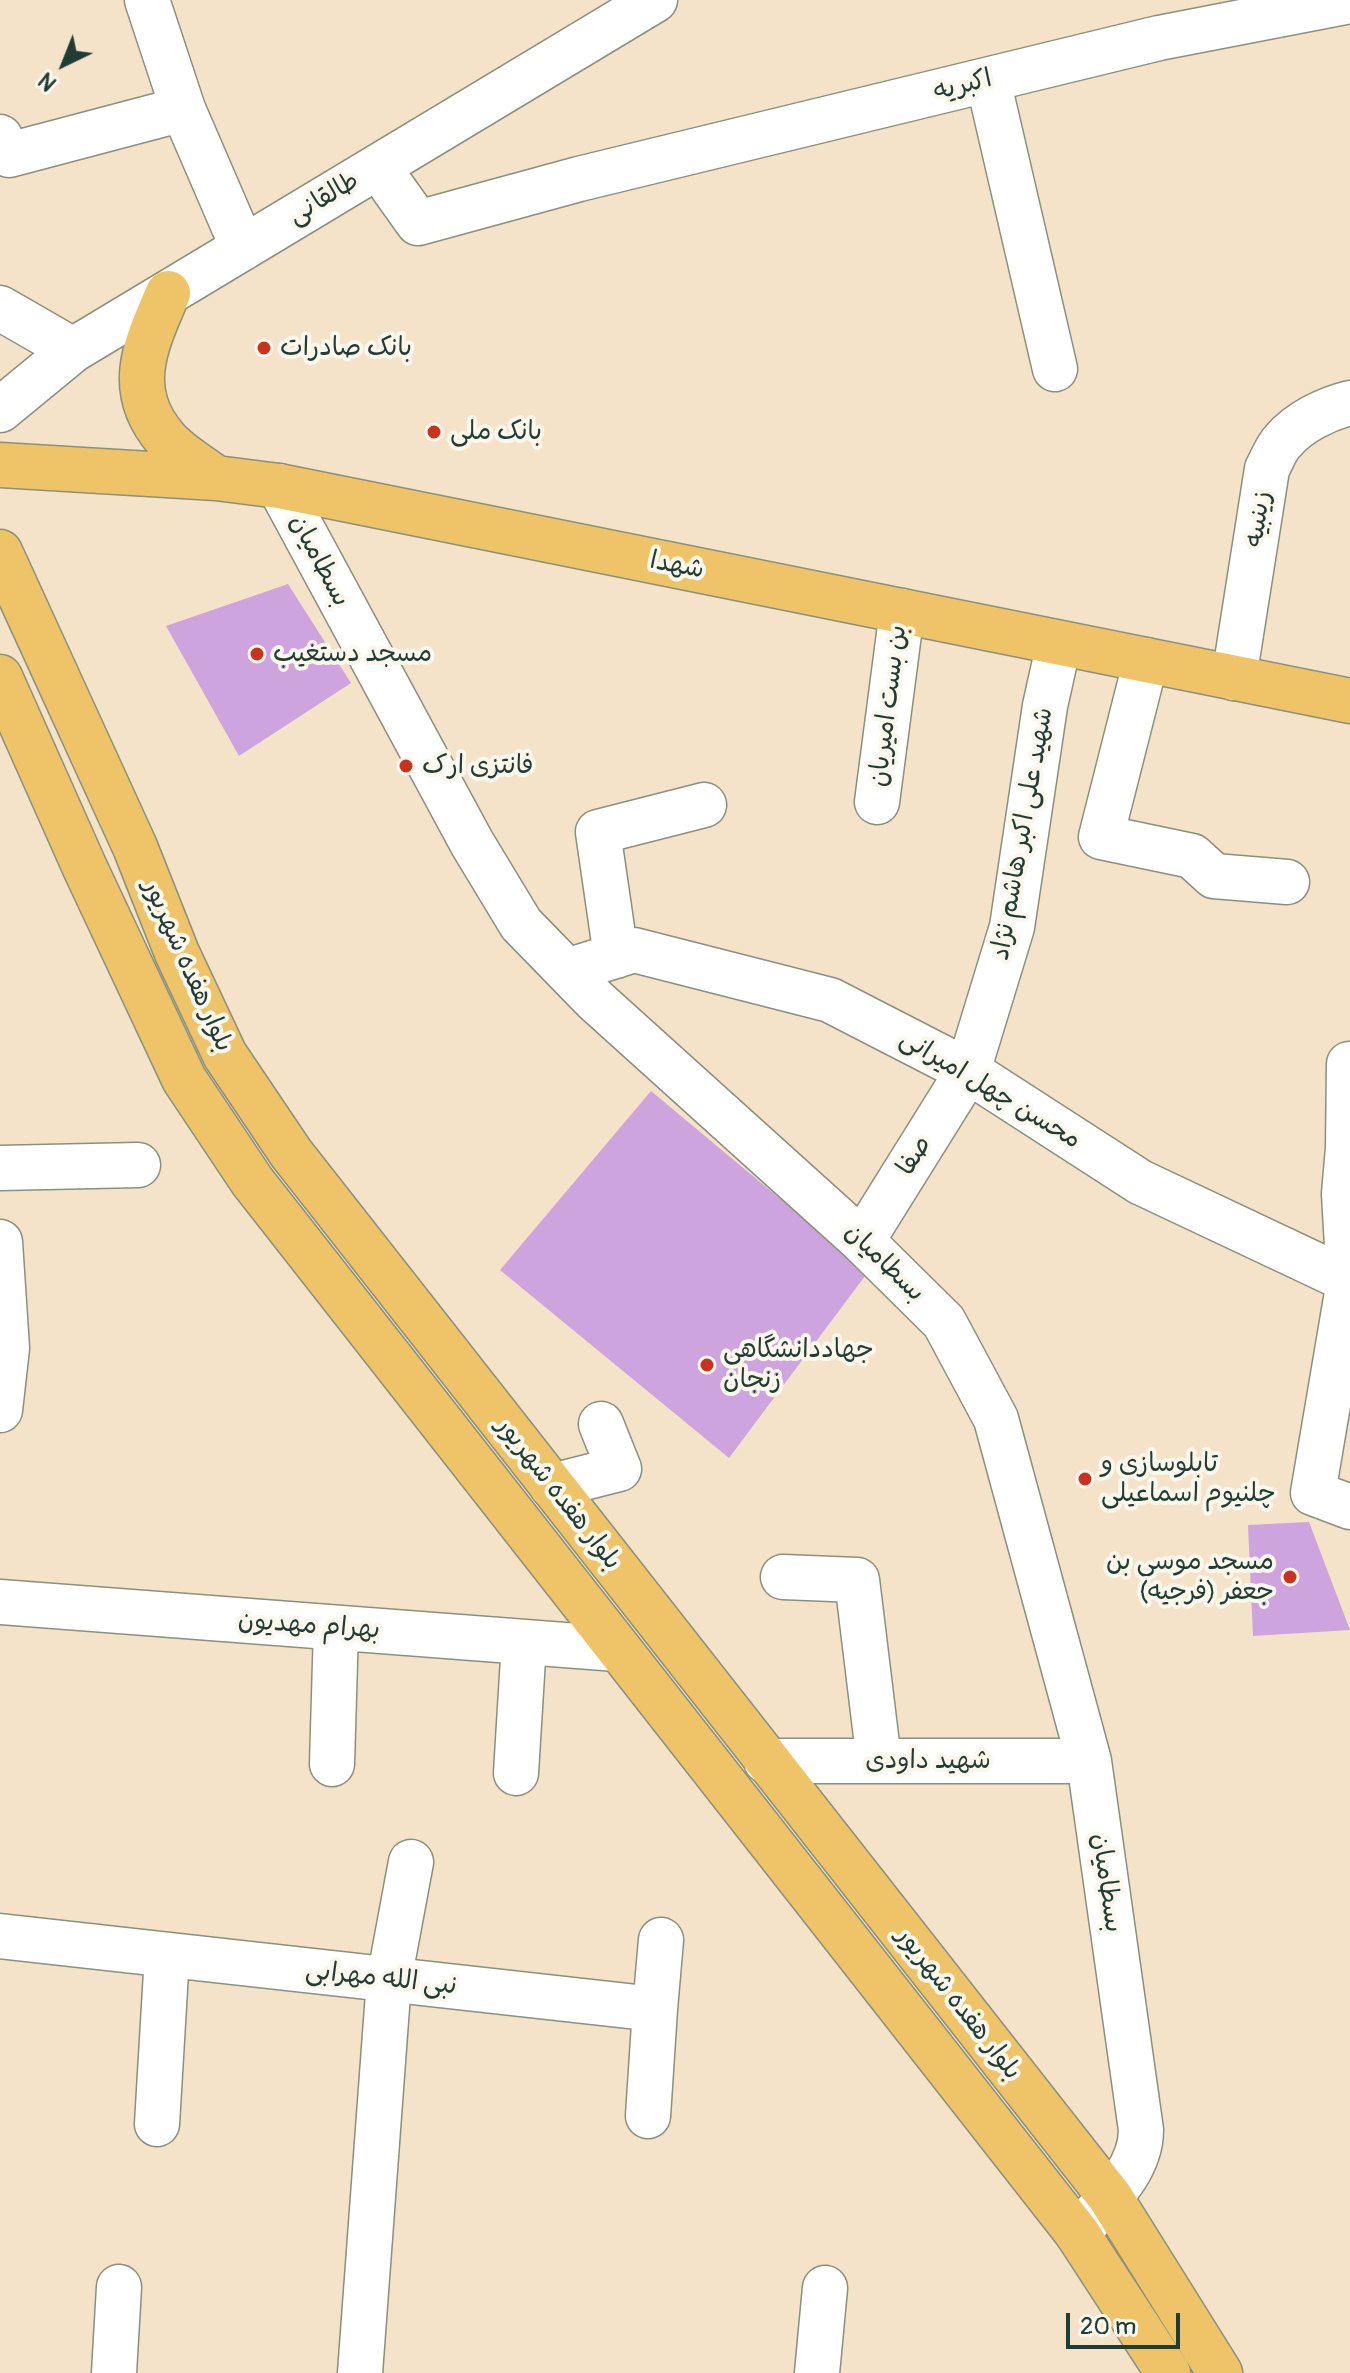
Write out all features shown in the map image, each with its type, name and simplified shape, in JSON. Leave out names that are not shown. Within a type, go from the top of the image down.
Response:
[{"type":"main road","points":[[168,293],[147,341],[140,374],[146,409],[167,441],[216,478]]},
{"type":"main road","name":"شهدا","points":[[0,465],[216,478],[279,486],[1350,701]]},
{"type":"main road","name":"بلوار هفده شهریور","points":[[0,552],[135,847],[177,953],[225,1055],[291,1153],[1110,2197],[1220,2373]]},
{"type":"main road","name":"بلوار هفده شهریور","points":[[0,677],[97,895],[184,1079],[252,1181],[1077,2233],[1168,2373]]},
{"type":"street","points":[[147,0],[183,109],[243,248]]},
{"type":"street","name":"طالقانی","points":[[0,410],[73,350],[655,0]]},
{"type":"street","name":"اکبریه","points":[[378,167],[418,223],[579,179],[1159,38],[1350,1]]},
{"type":"street","points":[[988,80],[1055,369]]},
{"type":"street","points":[[0,137],[9,155],[183,109]]},
{"type":"street","points":[[0,308],[73,350]]},
{"type":"street","name":"زینبیه","points":[[1234,678],[1267,469],[1282,441],[1306,422],[1350,403]]},
{"type":"street","name":"بسطامیان","points":[[279,486],[472,843],[521,924],[595,1000],[862,1241],[944,1322],[996,1419],[1089,1761],[1141,2130],[1141,2145],[1132,2169],[1077,2233]]},
{"type":"street","name":"بن بست امیریان","points":[[877,802],[902,611]]},
{"type":"street","name":"شهید علی اکبر هاشم نژاد","points":[[968,1071],[1012,927],[1045,706],[1059,643]]},
{"type":"street","points":[[1146,660],[1101,837],[1192,856],[1214,876],[1287,882]]},
{"type":"street","points":[[616,956],[598,832],[704,805]]},
{"type":"street","name":"محسن چهل امیرانی","points":[[567,971],[634,950],[830,1000],[968,1071],[1140,1182],[1350,1281]]},
{"type":"street","name":"صفا","points":[[862,1241],[968,1071]]},
{"type":"street","points":[[1349,1078],[1344,1194],[1350,1281],[1313,1493],[1350,1507]]},
{"type":"street","points":[[0,1168],[138,1165]]},
{"type":"street","points":[[0,1242],[7,1348],[0,1410]]},
{"type":"street","points":[[552,1486],[619,1469],[601,1424]]},
{"type":"street","points":[[783,1577],[857,1580],[879,1761]]},
{"type":"street","name":"بهرام مهدیون","points":[[0,1602],[617,1649]]},
{"type":"street","points":[[332,1764],[336,1628]]},
{"type":"street","points":[[516,1773],[524,1642]]},
{"type":"street","name":"شهید داودی","points":[[766,1761],[1089,1761]]},
{"type":"street","points":[[360,2373],[389,1980],[411,1862]]},
{"type":"street","name":"نبی الله مهرابی","points":[[0,1936],[655,2009]]},
{"type":"street","points":[[648,2116],[661,1940]]},
{"type":"street","points":[[157,2124],[167,1955]]},
{"type":"street","points":[[114,2373],[119,2287]]},
{"type":"street","points":[[817,2373],[825,2288]]},
{"type":"building","name":"مسجد دستغیب","points":[[288,584],[351,683],[239,756],[166,626]]},
{"type":"building","name":"جهاددانشگاهی زنجان","points":[[651,1091],[868,1272],[729,1458],[500,1270]]},
{"type":"building","name":"مسجد موسی بن جعفر (فرجیه)","points":[[1309,1522],[1350,1630],[1253,1636],[1248,1525]]},
{"type":"place","name":"بانک صادرات","points":[[264,348]]},
{"type":"place","name":"بانک ملی","points":[[434,432]]},
{"type":"place","name":"مسجد دستغیب","points":[[257,654]]},
{"type":"place","name":"فانتزی ارک","points":[[406,766]]},
{"type":"place","name":"جهاددانشگاهی زنجان","points":[[707,1365]]},
{"type":"place","name":"تابلوسازی و چلنیوم اسماعیلی","points":[[1085,1479]]},
{"type":"place","name":"مسجد موسی بن جعفر (فرجیه)","points":[[1290,1577]]}]
